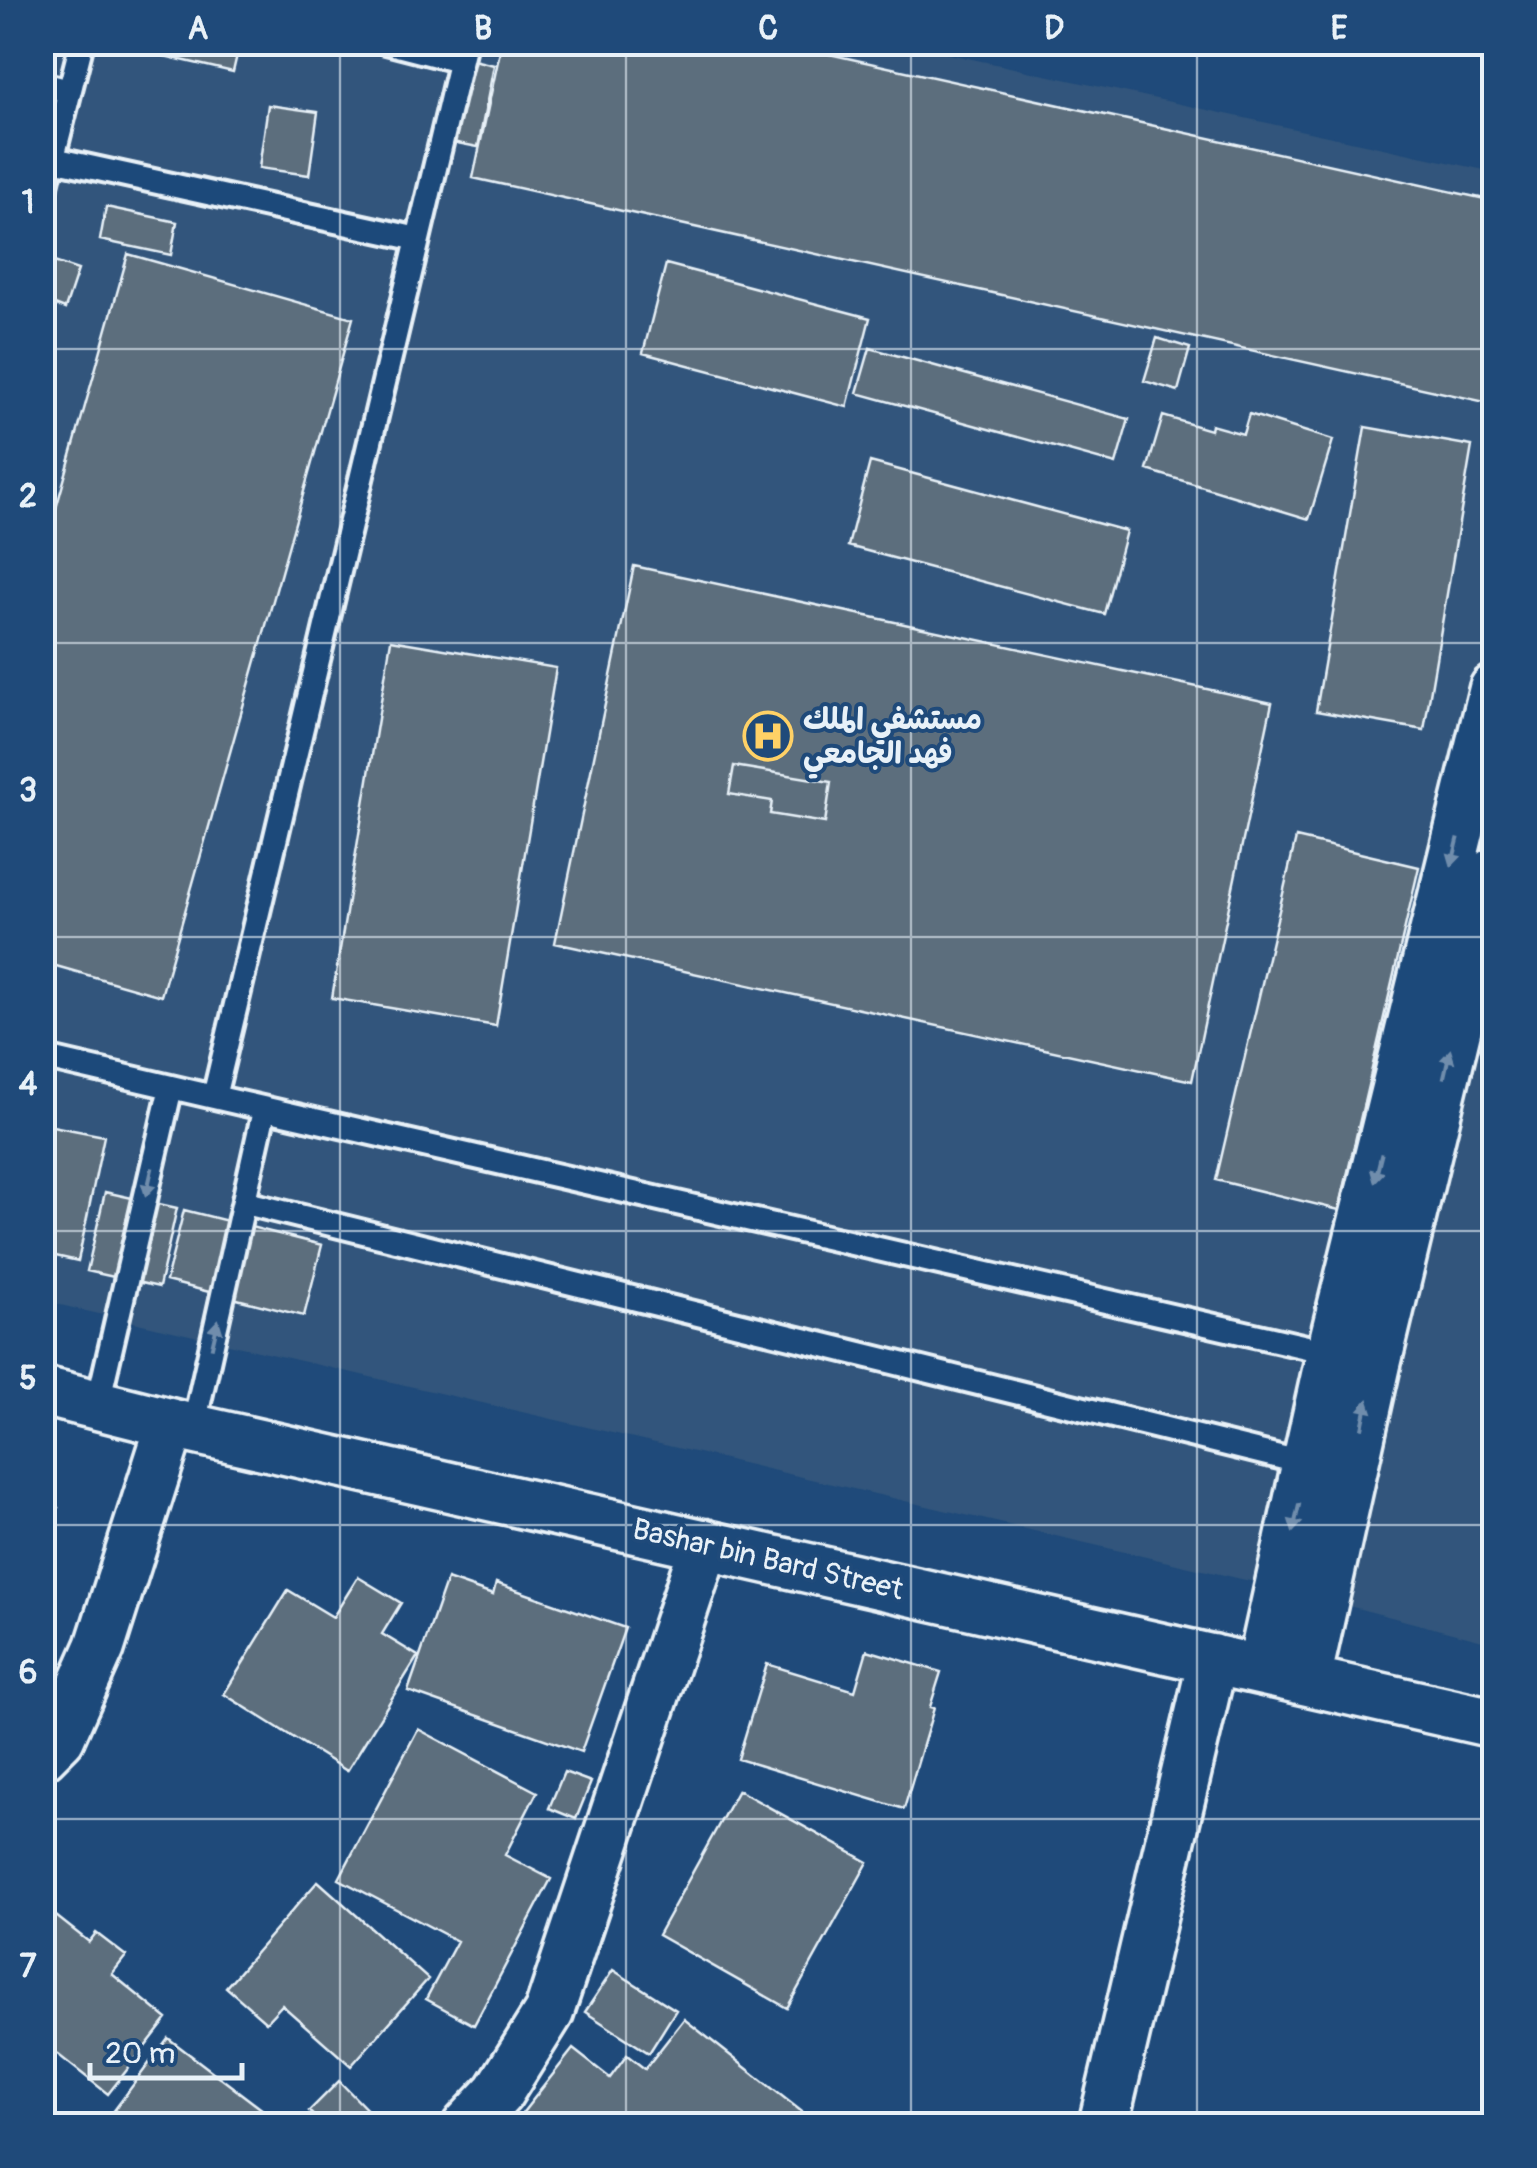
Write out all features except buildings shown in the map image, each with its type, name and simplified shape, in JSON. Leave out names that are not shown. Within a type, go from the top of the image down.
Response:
[{"type":"street","points":[[1283,1675],[1354,1358],[1494,690]]},
{"type":"street","points":[[1283,1675],[1308,1464],[1354,1358],[1494,872]]},
{"type":"street","name":"Bashar bin Bard Street","points":[[42,1391],[97,1407],[1494,1723]]},
{"type":"street","points":[[42,1755],[60,1737],[100,1647],[182,1426]]},
{"type":"street","points":[[466,2126],[499,2092],[548,2012],[705,1544]]},
{"type":"street","points":[[1103,2126],[1213,1659]]},
{"type":"lane","points":[[42,201],[82,42]]},
{"type":"lane","points":[[214,1097],[462,52],[386,42]]},
{"type":"lane","points":[[42,84],[70,91]]},
{"type":"lane","points":[[53,158],[418,239]]},
{"type":"lane","points":[[42,1057],[1354,1358]]},
{"type":"lane","points":[[97,1407],[171,1087]]},
{"type":"lane","points":[[182,1426],[246,1203],[264,1110]]},
{"type":"lane","points":[[246,1203],[1308,1464]]},
{"type":"shaded area","name":"مستشفي الملك فهد الجامعي","points":[[43,43],[898,43],[1494,172],[1494,1644],[1280,1588],[43,1301]]},
{"type":"place","name":"مستشفي الملك فهد الجامعي","points":[[768,736]]}]
